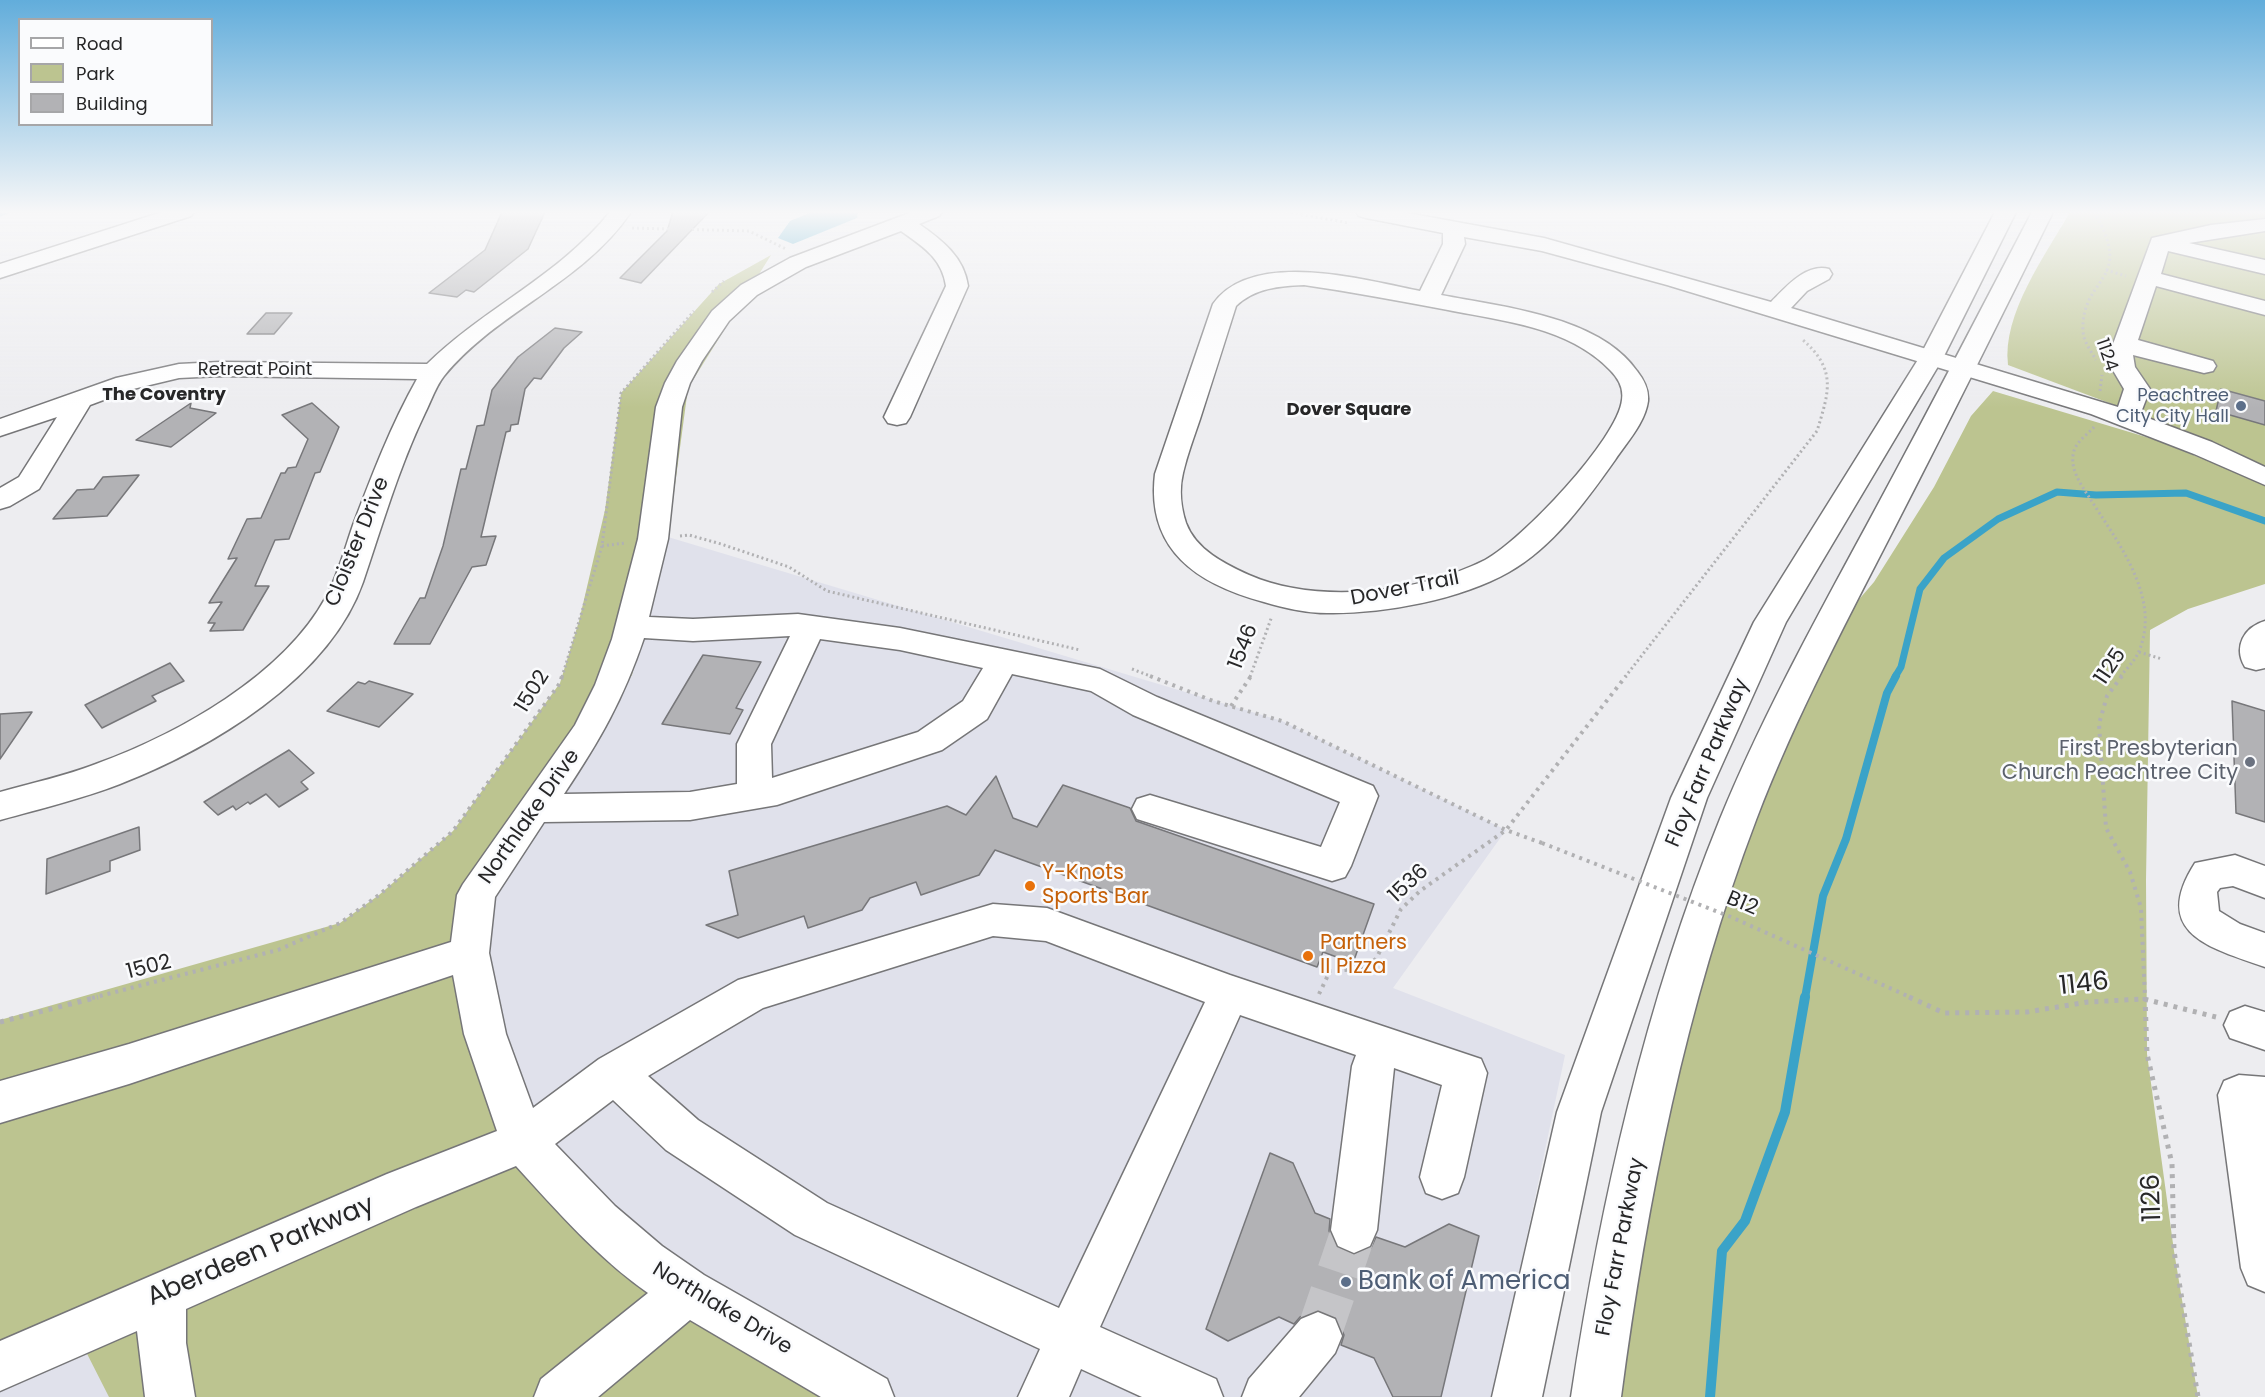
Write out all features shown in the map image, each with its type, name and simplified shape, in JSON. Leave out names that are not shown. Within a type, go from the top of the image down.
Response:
[{"type":"street","name":"Cloister Drive","points":[[0,806],[111,773],[167,747],[211,723],[287,667],[316,635],[340,600],[385,474],[434,372],[480,332],[554,277]]},
{"type":"street","name":"Northlake Drive","points":[[774,277],[746,293],[719,319],[687,362],[674,387],[669,407],[653,539],[631,627],[603,705],[567,765],[476,895],[469,953],[484,1034],[523,1142],[599,1222],[645,1263],[687,1292],[869,1397]]},
{"type":"street","points":[[897,417],[957,286],[956,277]]},
{"type":"street","points":[[1428,299],[1438,277]]},
{"type":"street","points":[[1664,277],[2111,413],[2203,448],[2265,477]]},
{"type":"street","points":[[1776,310],[1799,286],[1815,277]]},
{"type":"street","name":"Floy Farr Parkway","points":[[1596,1397],[1611,1287],[1653,1085],[1689,959],[1723,859],[1799,683],[1947,363],[1981,277]]},
{"type":"street","name":"Floy Farr Parkway","points":[[1517,1397],[1580,1112],[1689,798],[1770,622],[1947,363],[2002,277]]},
{"type":"street","points":[[2111,413],[2131,409],[2137,388],[2123,367],[2121,355],[2147,277]]},
{"type":"street","points":[[2148,277],[2265,308]]},
{"type":"street","name":"Dover Trail","points":[[1304,278],[1428,299],[1526,319],[1576,336],[1598,348],[1627,375],[1635,391],[1635,404],[1628,422],[1557,514],[1522,549],[1498,566],[1440,586],[1380,598],[1324,603],[1277,595],[1226,578],[1201,560],[1180,541],[1170,520],[1166,499],[1169,474],[1225,304],[1236,292],[1276,279],[1304,278]]},
{"type":"street","points":[[2124,344],[2204,366]]},
{"type":"street","name":"Retreat Point","points":[[0,428],[145,377],[194,370],[434,372]]},
{"type":"street","points":[[0,500],[29,483],[80,399]]},
{"type":"street","points":[[631,627],[693,630],[810,627],[900,639],[1100,681],[1145,706],[1360,796],[1332,866],[1150,808]]},
{"type":"street","points":[[755,795],[754,744],[810,627]]},
{"type":"street","points":[[536,808],[690,806],[777,791],[930,741],[975,710],[1003,661]]},
{"type":"street","points":[[2265,882],[2235,870],[2208,874],[2198,890],[2201,920],[2227,937],[2265,950]]},
{"type":"street","name":"Aberdeen Parkway","points":[[0,1366],[163,1293],[523,1142],[614,1073],[753,993],[993,920],[1047,925],[1306,1019],[1377,1055],[1466,1073],[1442,1177]]},
{"type":"street","points":[[0,1102],[129,1064],[469,953]]},
{"type":"street","points":[[1043,1397],[1230,993]]},
{"type":"street","points":[[1354,1230],[1377,1055]]},
{"type":"street","points":[[614,1073],[682,1135],[811,1219],[1070,1336],[1198,1397]]},
{"type":"street","points":[[2265,1098],[2239,1095],[2265,1268]]},
{"type":"street","points":[[560,1397],[687,1292]]},
{"type":"street","points":[[163,1293],[161,1343],[170,1397]]},
{"type":"street","points":[[1267,1397],[1318,1336]]},
{"type":"path","name":"1124","points":[[2103,277],[2086,310],[2082,331],[2102,375],[2111,413]]},
{"type":"path","points":[[711,293],[729,278]]},
{"type":"path","name":"1502","points":[[0,1022],[278,950],[340,923],[379,895],[453,831],[560,683],[602,546],[621,393],[695,311]]},
{"type":"path","name":"1125","points":[[2111,413],[2081,438],[2074,448],[2072,460],[2081,486],[2125,553],[2143,599],[2145,625],[2139,652],[2108,696],[2099,724],[2106,828],[2130,872],[2141,908],[2144,999]]},
{"type":"path","name":"1546","points":[[1231,706],[1252,675],[1266,640],[1277,595]]},
{"type":"path","points":[[2139,652],[2162,659]]},
{"type":"path","name":"1536","points":[[1306,1019],[1330,971],[1361,969],[1376,959],[1401,909],[1420,891],[1506,830]]},
{"type":"path","name":"B12","points":[[1542,843],[1731,917],[1926,1005]]},
{"type":"path","name":"1146","points":[[1926,1005],[1944,1013],[2026,1012],[2088,1002],[2144,999],[2255,1028]]},
{"type":"path","name":"1126","points":[[2144,999],[2148,1054],[2172,1164],[2174,1251],[2198,1397]]},
{"type":"shaded area","points":[[668,537],[1282,721],[1506,830],[1393,988],[1565,1055],[1493,1397],[0,1397],[0,1366],[476,895]]},
{"type":"green space","points":[[731,277],[757,277],[688,388],[668,537],[632,675],[476,895],[523,1142],[599,1222],[870,1397],[109,1397],[78,1336],[0,1370],[0,1020],[340,923],[379,895],[453,831],[560,683],[579,621],[605,510],[621,393],[719,284]]},
{"type":"green space","points":[[2032,277],[2265,277],[2265,466],[2189,433],[2008,365],[2008,346],[2012,326]]},
{"type":"green space","points":[[1993,391],[2156,440],[2265,484],[2265,584],[2188,609],[2150,630],[2146,880],[2147,1054],[2174,1251],[2198,1397],[1608,1397],[1723,859],[1818,647],[1874,582],[1934,487],[1971,416]]},
{"type":"building","points":[[450,277],[493,277],[474,292],[466,290],[457,297],[429,293]]},
{"type":"building","points":[[621,277],[647,277],[641,283]]},
{"type":"building","points":[[266,313],[292,313],[274,334],[247,334]]},
{"type":"building","points":[[555,328],[582,332],[564,348],[541,379],[534,378],[525,389],[518,424],[511,425],[510,431],[506,432],[481,537],[496,536],[486,565],[472,567],[430,644],[394,644],[420,598],[425,598],[443,546],[461,469],[466,469],[477,426],[484,425],[492,390],[518,357]]},
{"type":"building","name":"Peachtree City City Hall","points":[[2221,389],[2265,401],[2265,425],[2216,411]]},
{"type":"building","points":[[191,403],[190,408],[216,413],[171,447],[136,440]]},
{"type":"building","points":[[312,403],[339,427],[320,472],[315,473],[289,539],[275,540],[255,586],[269,586],[243,630],[210,631],[215,623],[208,623],[222,602],[209,603],[237,558],[228,559],[247,519],[261,518],[281,473],[285,473],[288,468],[296,467],[308,439],[282,415]]},
{"type":"building","points":[[139,475],[107,516],[53,519],[77,490],[94,489],[103,477]]},
{"type":"building","points":[[703,655],[761,662],[736,708],[743,710],[730,734],[662,724]]},
{"type":"building","points":[[170,663],[184,681],[152,696],[156,701],[102,728],[85,705]]},
{"type":"building","points":[[369,681],[413,694],[379,727],[327,711],[358,682],[365,684]]},
{"type":"building","name":"First Presbyterian Church Peachtree City","points":[[2232,701],[2265,711],[2265,822],[2236,813]]},
{"type":"building","points":[[32,712],[0,759],[0,714]]},
{"type":"building","points":[[289,750],[314,773],[301,782],[308,789],[279,807],[266,794],[250,804],[248,802],[236,810],[233,806],[218,815],[204,802]]},
{"type":"building","points":[[996,776],[1013,818],[1037,827],[1063,785],[1130,808],[1136,821],[1374,904],[1353,963],[1323,952],[1317,967],[995,850],[979,875],[921,895],[916,882],[870,898],[862,910],[808,928],[804,916],[738,938],[706,925],[738,915],[729,871],[947,806],[966,815]]},
{"type":"building","points":[[139,827],[140,850],[110,861],[110,871],[46,894],[47,859]]},
{"type":"building","name":"Bank of America","points":[[1270,1153],[1293,1163],[1315,1213],[1330,1219],[1329,1231],[1336,1247],[1353,1255],[1371,1248],[1376,1237],[1405,1247],[1449,1224],[1479,1236],[1441,1397],[1393,1397],[1374,1358],[1341,1345],[1344,1335],[1337,1318],[1319,1310],[1300,1317],[1294,1324],[1279,1317],[1228,1341],[1206,1329]]},
{"type":"waterway","points":[[1895,677],[1901,667],[1920,589],[1944,558],[1998,519],[2057,492],[2096,495],[2186,493],[2265,521]]},
{"type":"waterway","points":[[1805,998],[1823,896],[1846,839],[1887,693],[1896,676]]},
{"type":"waterway","points":[[1710,1397],[1722,1251],[1745,1221],[1785,1112],[1805,997]]},
{"type":"tunnel","points":[[1318,1336],[1354,1230]]},
{"type":"place","name":"Peachtree City City Hall","points":[[2241,406]]},
{"type":"place","name":"First Presbyterian Church Peachtree City","points":[[2250,762]]},
{"type":"place","name":"Y-Knots Sports Bar","points":[[1030,886]]},
{"type":"place","name":"Partners II Pizza","points":[[1308,956]]},
{"type":"place","name":"Bank of America","points":[[1346,1282]]},
{"type":"district","name":"The Coventry","points":[[164,395]]},
{"type":"district","name":"Dover Square","points":[[1349,410]]}]
